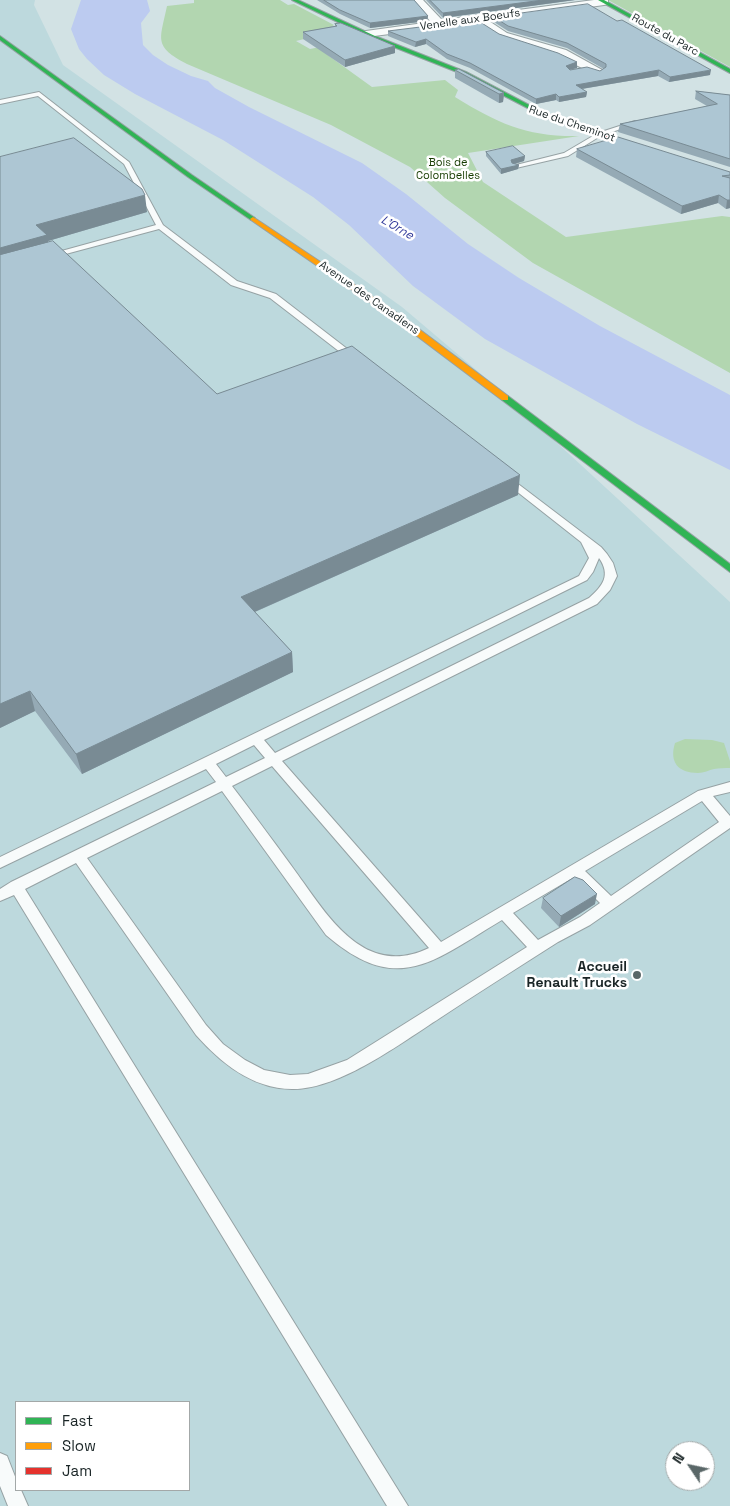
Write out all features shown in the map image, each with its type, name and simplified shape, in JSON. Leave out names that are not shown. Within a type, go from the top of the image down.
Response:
[{"type":"street","name":"Rue du Cheminot","points":[[294,0],[366,34],[464,73],[514,102],[540,114],[666,155]]},
{"type":"street","points":[[417,0],[439,24]]},
{"type":"street","name":"Venelle aux Boeufs","points":[[366,34],[602,1]]},
{"type":"street","name":"Route du Parc","points":[[602,1],[730,71]]},
{"type":"street","points":[[480,18],[502,34],[562,53],[594,70]]},
{"type":"street","name":"Avenue des Canadiens","points":[[0,38],[190,176],[400,319],[730,569]]},
{"type":"lane","points":[[577,70],[594,70]]},
{"type":"lane","points":[[0,102],[39,94],[127,163],[160,226],[234,282],[273,296],[366,368]]},
{"type":"lane","points":[[516,166],[566,155],[600,134],[641,122]]},
{"type":"lane","points":[[45,258],[160,226]]},
{"type":"lane","points":[[0,894],[593,601],[603,593],[612,573],[610,564],[605,557],[498,471]]},
{"type":"lane","points":[[0,863],[582,578],[588,572],[594,558],[583,538]]},
{"type":"lane","points":[[255,738],[439,950]]},
{"type":"lane","points":[[208,762],[331,931],[348,946],[387,963],[410,963],[439,950],[703,794],[730,786]]},
{"type":"lane","points":[[78,855],[201,1030],[218,1050],[240,1066],[262,1077],[290,1082],[308,1081],[352,1065],[537,948],[585,921],[729,822],[703,794]]},
{"type":"lane","points":[[574,869],[610,904]]},
{"type":"lane","points":[[16,886],[398,1506]]},
{"type":"lane","points":[[503,912],[537,948]]},
{"type":"lane","points":[[0,1463],[18,1506]]},
{"type":"shaded area","points":[[0,0],[35,0],[34,5],[63,65],[402,307],[494,385],[730,602],[730,1506],[0,1506]]},
{"type":"green space","name":"Bois de Colombelles","points":[[194,0],[280,0],[288,5],[294,4],[334,25],[321,35],[296,41],[310,49],[320,47],[329,56],[372,87],[445,80],[458,90],[455,97],[486,115],[514,127],[544,134],[579,136],[468,153],[483,182],[566,237],[722,216],[730,217],[730,373],[533,263],[445,198],[410,167],[331,125],[176,58],[164,47],[162,41],[162,27],[167,6],[194,3]]},
{"type":"green space","points":[[608,0],[730,0],[730,67]]},
{"type":"green space","points":[[685,739],[712,740],[724,743],[730,761],[730,768],[702,773],[680,769],[674,761],[673,750],[675,743]]},
{"type":"water","name":"L'Orne","points":[[81,0],[147,0],[150,11],[141,23],[143,45],[153,55],[191,76],[208,81],[215,88],[249,107],[362,163],[406,194],[468,244],[519,278],[600,326],[730,395],[730,470],[637,424],[485,339],[413,286],[349,225],[313,197],[223,140],[135,94],[104,75],[79,49],[71,29]]},
{"type":"building","points":[[324,0],[414,0],[428,16],[370,23],[340,10]]},
{"type":"building","points":[[430,0],[543,0],[443,13]]},
{"type":"building","points":[[588,4],[617,21],[622,20],[711,70],[670,77],[659,70],[576,85],[587,92],[559,97],[556,94],[536,99],[470,63],[447,54],[426,39],[416,42],[388,31],[477,20],[499,34],[558,53],[577,62],[566,66],[570,70],[587,67],[600,71],[606,67],[606,64],[567,43],[508,26],[494,17]]},
{"type":"building","points":[[341,23],[395,46],[345,60],[303,32],[337,26],[335,24]]},
{"type":"building","points":[[459,69],[504,93],[499,94],[455,70]]},
{"type":"building","points":[[696,91],[730,95],[730,159],[620,124],[717,104]]},
{"type":"building","points":[[618,137],[730,172],[730,175],[722,176],[730,178],[730,200],[719,195],[682,206],[577,149]]},
{"type":"building","points":[[74,138],[142,189],[145,195],[36,225],[47,235],[0,248],[0,157]]},
{"type":"building","points":[[513,146],[525,156],[511,160],[512,163],[519,165],[501,169],[486,152]]},
{"type":"building","points":[[53,241],[217,394],[352,346],[520,475],[241,597],[292,652],[76,754],[30,691],[0,704],[0,255]]},
{"type":"building","points":[[575,877],[583,880],[597,894],[561,916],[543,898]]},
{"type":"traffic: fast","points":[[294,0],[373,37],[464,73],[547,116]]},
{"type":"traffic: fast","points":[[600,0],[730,71]]},
{"type":"traffic: fast","points":[[0,38],[190,176],[253,219]]},
{"type":"traffic: fast","points":[[505,398],[730,569]]},
{"type":"traffic: slow","points":[[253,219],[400,319],[505,398]]},
{"type":"traffic: jam","points":[[547,116],[650,150]]},
{"type":"place","name":"Accueil Renault Trucks","points":[[637,975]]}]
